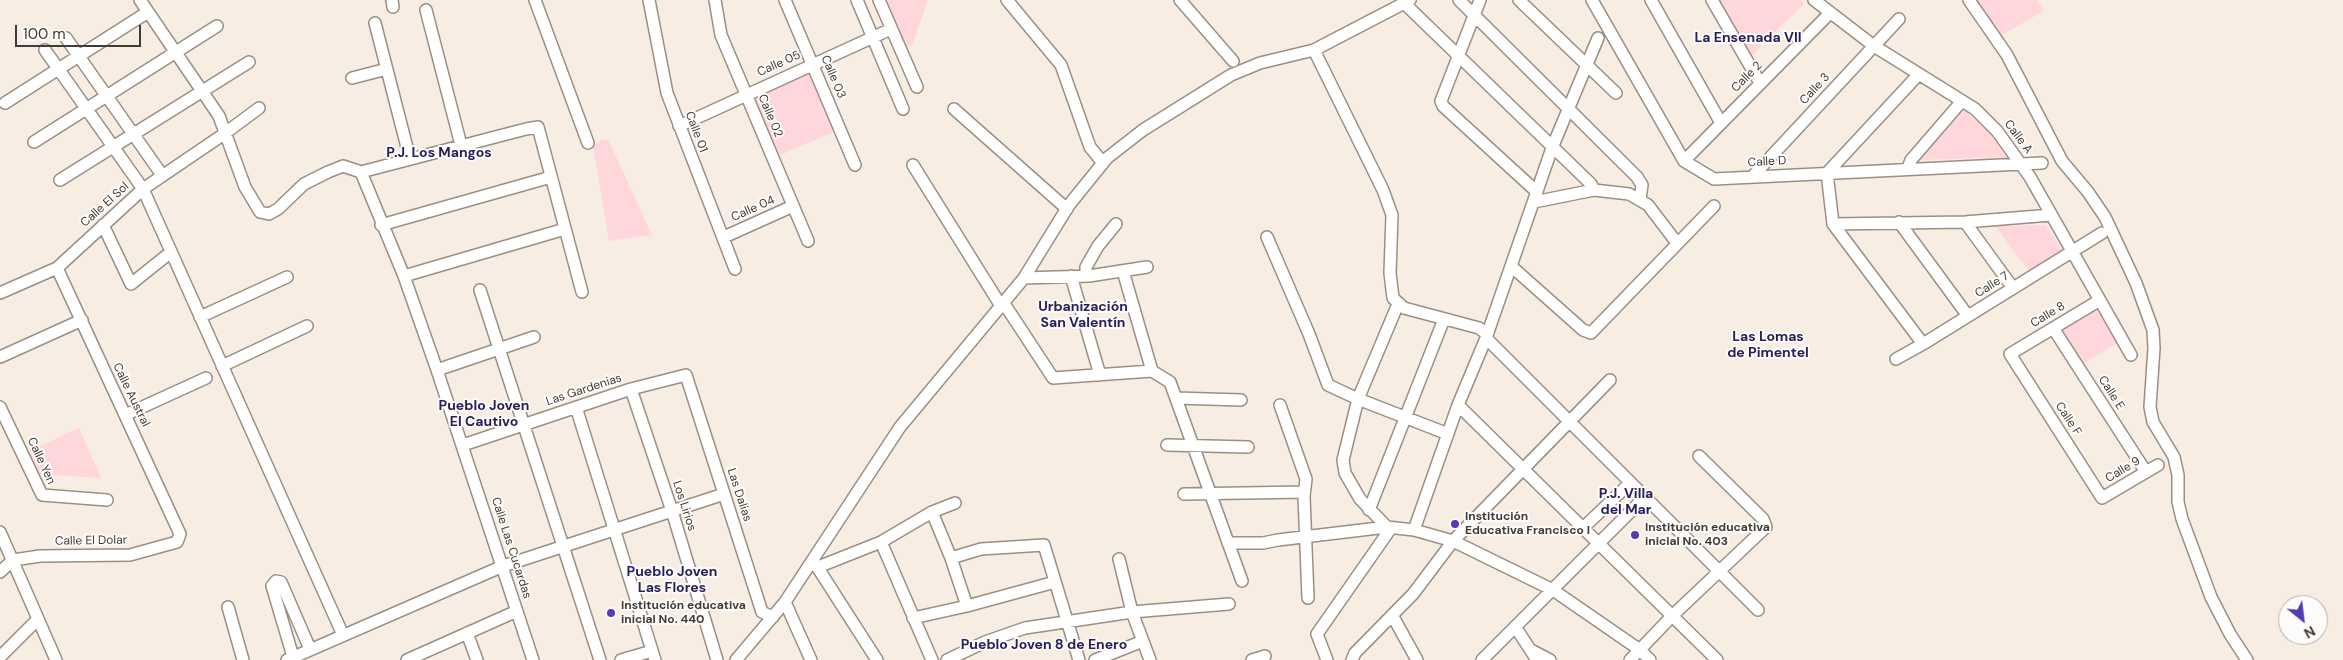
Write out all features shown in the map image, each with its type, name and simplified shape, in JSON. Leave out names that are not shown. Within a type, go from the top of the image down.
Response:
[{"type":"street","points":[[140,0],[219,116],[244,187],[260,212],[268,214],[304,184],[343,166],[360,172],[538,127],[582,292]]},
{"type":"street","points":[[535,0],[588,143]]},
{"type":"street","name":"Calle 01","points":[[649,0],[667,93],[735,268]]},
{"type":"street","name":"Calle 02","points":[[715,0],[721,35],[808,241]]},
{"type":"street","name":"Calle 03","points":[[785,0],[855,165]]},
{"type":"street","points":[[857,0],[903,108]]},
{"type":"street","points":[[879,0],[916,87]]},
{"type":"street","points":[[1007,0],[1061,65],[1090,148],[1103,162]]},
{"type":"street","points":[[1180,0],[1234,61]]},
{"type":"street","points":[[1459,0],[1641,182],[1640,199]]},
{"type":"street","points":[[1480,0],[1442,96],[1443,106],[1535,197]]},
{"type":"street","points":[[1519,0],[1616,94]]},
{"type":"street","name":"Calle D","points":[[1592,0],[1684,161],[1714,179],[2042,162]]},
{"type":"street","points":[[1651,0],[1721,123]]},
{"type":"street","points":[[1712,0],[1760,83]]},
{"type":"street","name":"Calle A","points":[[1814,0],[1829,14],[1874,46],[1975,109],[1997,131],[2021,164],[2131,355]]},
{"type":"street","points":[[1969,0],[2007,55],[2062,161],[2088,192],[2105,217],[2139,292],[2152,323],[2154,339],[2150,407],[2153,422],[2174,457],[2178,475],[2178,502],[2182,519],[2211,598],[2225,626],[2247,660]]},
{"type":"street","points":[[736,660],[816,564],[900,427],[1024,278],[1067,209],[1103,162],[1143,130],[1231,75],[1260,64],[1314,50],[1407,2],[1458,56],[1591,184],[1594,190]]},
{"type":"street","points":[[426,10],[462,145]]},
{"type":"street","points":[[5,103],[148,12]]},
{"type":"street","name":"Calle 2","points":[[1684,161],[1829,14]]},
{"type":"street","name":"Calle 3","points":[[1752,177],[1899,19]]},
{"type":"street","points":[[376,23],[410,159]]},
{"type":"street","points":[[34,142],[217,26]]},
{"type":"street","name":"Calle 05","points":[[679,126],[891,29]]},
{"type":"street","points":[[66,38],[162,175]]},
{"type":"street","points":[[1414,530],[1458,405],[1487,336],[1552,148],[1598,38]]},
{"type":"street","points":[[45,50],[143,189],[343,635]]},
{"type":"street","points":[[1314,50],[1383,190],[1392,215],[1391,288],[1393,298],[1404,308],[1479,328],[1758,610]]},
{"type":"street","points":[[60,180],[249,62]]},
{"type":"street","points":[[352,78],[387,69]]},
{"type":"street","points":[[1919,74],[1827,172],[1833,224],[1923,344]]},
{"type":"street","points":[[1908,168],[1911,160],[1962,101]]},
{"type":"street","name":"Calle El Sol","points":[[1,291],[57,268],[143,189],[259,108]]},
{"type":"street","points":[[954,109],[1067,209]]},
{"type":"street","points":[[913,166],[1002,306],[1007,308],[1053,378],[1152,371],[1170,382],[1242,581]]},
{"type":"street","name":"Calle Las Cucardas","points":[[360,172],[404,276],[463,444],[533,660]]},
{"type":"street","points":[[381,225],[551,178]]},
{"type":"street","points":[[1535,197],[1594,190],[1629,194],[1648,205],[1677,243]]},
{"type":"street","name":"Calle 04","points":[[724,237],[793,206]]},
{"type":"street","points":[[1511,266],[1583,330],[1591,333],[1714,206]]},
{"type":"street","points":[[1833,224],[1965,222],[2051,215]]},
{"type":"street","points":[[1898,222],[1968,316]]},
{"type":"street","points":[[1965,222],[2013,288]]},
{"type":"street","points":[[1086,276],[1086,267],[1098,246],[1116,224]]},
{"type":"street","points":[[103,225],[131,284],[171,252]]},
{"type":"street","points":[[404,276],[565,229]]},
{"type":"street","name":"Calle 7","points":[[1896,358],[1923,344],[2102,233]]},
{"type":"street","points":[[1267,237],[1324,370],[1327,384],[1358,399],[1448,434]]},
{"type":"street","points":[[1024,278],[1086,276],[1147,267]]},
{"type":"street","name":"Calle Austral","points":[[57,268],[180,534]]},
{"type":"street","points":[[1123,271],[1152,371]]},
{"type":"street","points":[[1071,276],[1100,374]]},
{"type":"street","points":[[200,317],[287,277]]},
{"type":"street","points":[[480,290],[501,348],[523,424],[600,660]]},
{"type":"street","name":"Calle 8","points":[[2010,354],[2100,300]]},
{"type":"street","points":[[1389,527],[1369,510],[1352,488],[1345,473],[1343,460],[1358,399],[1398,304]]},
{"type":"street","points":[[1369,510],[1444,319]]},
{"type":"street","points":[[0,358],[82,320]]},
{"type":"street","points":[[222,366],[307,326]]},
{"type":"street","name":"Calle E","points":[[2053,328],[2146,472]]},
{"type":"street","points":[[437,370],[534,337]]},
{"type":"street","name":"Calle F","points":[[2010,354],[2102,498]]},
{"type":"street","name":"Las Gardenias","points":[[463,444],[576,407],[686,375]]},
{"type":"street","name":"Las Dalias","points":[[686,375],[762,612],[773,617]]},
{"type":"street","points":[[125,415],[206,378]]},
{"type":"street","points":[[1352,660],[1355,653],[1413,594],[1453,541],[1610,380]]},
{"type":"street","name":"Los Lirios","points":[[631,390],[672,511],[718,660]]},
{"type":"street","points":[[1176,398],[1241,400]]},
{"type":"street","points":[[1280,405],[1306,479],[1304,492],[1308,598]]},
{"type":"street","points":[[1458,405],[1717,660]]},
{"type":"street","name":"Calle Yen","points":[[0,407],[42,495],[106,500]]},
{"type":"street","points":[[576,407],[654,655],[621,660]]},
{"type":"street","points":[[1167,446],[1248,447]]},
{"type":"street","points":[[1630,660],[1672,616],[1762,531],[1766,524],[1699,456]]},
{"type":"street","name":"Calle 9","points":[[2102,498],[2158,465]]},
{"type":"street","points":[[1583,528],[1630,482]]},
{"type":"street","points":[[1184,494],[1304,492]]},
{"type":"street","points":[[310,649],[282,582],[276,581],[272,586],[291,659],[310,649],[503,566],[724,494]]},
{"type":"street","points":[[1482,660],[1646,497]]},
{"type":"street","points":[[816,564],[880,542],[932,512],[955,503]]},
{"type":"street","points":[[932,512],[951,558],[967,606]]},
{"type":"street","points":[[1327,660],[1317,634],[1389,527]]},
{"type":"street","points":[[1228,543],[1263,544],[1306,536],[1389,527],[1414,530],[1453,541],[1554,590],[1640,650],[1650,660]]},
{"type":"street","points":[[0,532],[56,660]]},
{"type":"street","name":"Calle El Dolar","points":[[13,560],[40,556],[130,555],[177,542],[180,534]]},
{"type":"street","points":[[880,542],[932,660]]},
{"type":"street","points":[[951,558],[981,548],[1044,545],[1079,660]]},
{"type":"street","points":[[1119,559],[1132,612],[1150,660]]},
{"type":"street","points":[[0,572],[13,560]]},
{"type":"street","points":[[816,564],[876,660]]},
{"type":"street","points":[[914,618],[1055,582]]},
{"type":"street","points":[[785,602],[811,660]]},
{"type":"street","points":[[947,660],[985,642],[1025,628],[1132,612],[1229,604]]},
{"type":"street","points":[[228,607],[243,660]]},
{"type":"street","points":[[407,660],[426,656],[467,633],[517,611]]},
{"type":"street","points":[[1392,615],[1417,660]]},
{"type":"street","points":[[0,657],[38,619]]},
{"type":"street","points":[[1516,628],[1537,660]]},
{"type":"street","points":[[467,633],[477,660]]},
{"type":"street","points":[[1095,660],[1143,641]]},
{"type":"street","points":[[1529,649],[1550,660]]},
{"type":"street","points":[[1252,660],[1265,656]]},
{"type":"shaded area","points":[[886,0],[928,0],[912,45],[906,48]]},
{"type":"shaded area","points":[[1716,0],[1800,0],[1804,4],[1749,58]]},
{"type":"shaded area","points":[[1974,0],[2037,0],[2044,11],[1998,37]]},
{"type":"shaded area","points":[[809,72],[834,132],[778,156],[753,96]]},
{"type":"shaded area","points":[[1964,110],[1992,136],[2006,157],[1920,160],[1921,156]]},
{"type":"shaded area","points":[[602,139],[609,141],[652,235],[609,241],[593,146]]},
{"type":"shaded area","points":[[2046,225],[2063,252],[2030,272],[1995,226]]},
{"type":"shaded area","points":[[2095,308],[2117,343],[2082,365],[2061,328]]},
{"type":"shaded area","points":[[79,428],[101,478],[36,474],[27,452]]},
{"type":"place","name":"Institución Educativa Francisco I","points":[[1455,524]]},
{"type":"place","name":"Institución educativa inicial No. 403","points":[[1635,535]]},
{"type":"place","name":"Institución educativa inicial No. 440","points":[[611,613]]},
{"type":"district","name":"La Ensenada VII","points":[[1748,38]]},
{"type":"district","name":"P.J. Los Mangos","points":[[439,153]]},
{"type":"district","name":"Urbanización San Valentín","points":[[1083,316]]},
{"type":"district","name":"Las Lomas de Pimentel","points":[[1768,346]]},
{"type":"district","name":"Pueblo Joven El Cautivo","points":[[484,414]]},
{"type":"district","name":"P.J. Villa del Mar","points":[[1626,502]]},
{"type":"district","name":"Pueblo Joven Las Flores","points":[[672,580]]},
{"type":"district","name":"Pueblo Joven 8 de Enero","points":[[1044,645]]}]
